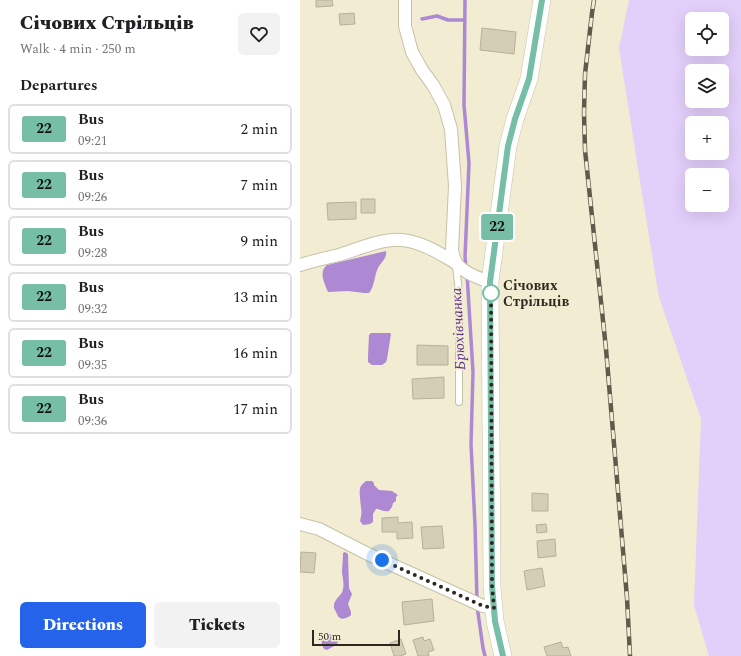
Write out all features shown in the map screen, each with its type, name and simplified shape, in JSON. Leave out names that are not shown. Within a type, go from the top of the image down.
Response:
[{"type":"street","points":[[405,0],[405,26],[412,52],[444,105],[451,129],[455,186],[452,250],[457,265]]},
{"type":"street","points":[[503,656],[495,621],[488,607],[492,586],[490,282],[508,146],[515,119],[529,79],[542,0]]},
{"type":"street","points":[[300,265],[374,244],[402,240],[420,244],[435,251],[474,275],[490,282]]},
{"type":"street","points":[[300,524],[319,529],[368,554],[469,600],[488,607]]},
{"type":"lane","points":[[457,265],[459,294],[459,402]]},
{"type":"shaded area","points":[[629,0],[741,0],[741,656],[709,656],[694,605],[701,419],[659,297],[619,48]]},
{"type":"shaded area","points":[[386,251],[386,256],[378,268],[369,293],[348,291],[328,292],[323,275],[324,268],[327,265]]},
{"type":"shaded area","points":[[371,333],[391,334],[387,359],[382,365],[372,365],[368,362],[369,335]]},
{"type":"shaded area","points":[[366,481],[372,481],[379,490],[392,491],[398,495],[389,511],[376,509],[373,514],[373,522],[363,525],[360,521],[360,488]]},
{"type":"shaded area","points":[[345,552],[348,554],[349,588],[352,594],[348,604],[351,615],[343,619],[339,618],[334,605],[343,589],[342,568],[343,553]]},
{"type":"shaded area","points":[[326,634],[330,634],[336,638],[338,642],[336,645],[327,650],[324,649],[322,645],[322,638]]},
{"type":"building","points":[[316,0],[332,0],[333,6],[316,7]]},
{"type":"building","points":[[354,13],[355,24],[340,25],[339,14]]},
{"type":"building","points":[[482,28],[516,32],[514,54],[480,50]]},
{"type":"building","points":[[361,199],[375,199],[375,213],[361,213]]},
{"type":"building","points":[[356,202],[356,219],[328,220],[327,203]]},
{"type":"building","points":[[417,345],[448,346],[448,365],[417,365]]},
{"type":"building","points":[[444,377],[444,398],[413,399],[412,379]]},
{"type":"building","points":[[532,493],[548,494],[548,511],[532,511]]},
{"type":"building","points":[[398,517],[398,523],[412,522],[413,538],[397,539],[397,532],[382,532],[382,518]]},
{"type":"building","points":[[546,524],[547,532],[537,533],[536,525]]},
{"type":"building","points":[[442,526],[444,548],[423,549],[421,527]]},
{"type":"building","points":[[555,539],[556,556],[538,558],[537,541]]},
{"type":"building","points":[[301,552],[316,553],[314,573],[300,572]]},
{"type":"building","points":[[542,568],[545,586],[527,590],[524,571]]},
{"type":"building","points":[[432,599],[434,621],[404,625],[402,602]]},
{"type":"building","points":[[423,637],[424,641],[430,639],[434,650],[428,652],[429,656],[418,656],[413,640]]},
{"type":"building","points":[[401,639],[406,654],[394,656],[390,643]]},
{"type":"building","points":[[561,642],[563,648],[568,647],[571,656],[547,656],[544,647]]},
{"type":"waterway","name":"Брюхівчанка","points":[[465,0],[464,105],[469,163],[465,257],[466,268]]},
{"type":"waterway","points":[[422,19],[437,16],[448,20],[465,20]]},
{"type":"waterway","name":"Брюхівчанка","points":[[467,274],[473,372],[471,444],[477,600]]},
{"type":"waterway","name":"Брюхівчанка","points":[[477,606],[485,656]]},
{"type":"railway","points":[[594,0],[585,74],[585,150],[606,349],[627,598],[630,656]]},
{"type":"bus line","name":"22","points":[[503,656],[495,621],[492,586],[490,282],[508,146],[515,119],[529,79],[542,0]]},
{"type":"place","name":"Січових Стрільців","points":[[491,293]]},
{"type":"route","points":[[382,560],[483,606],[494,608],[492,586],[491,293]]}]
